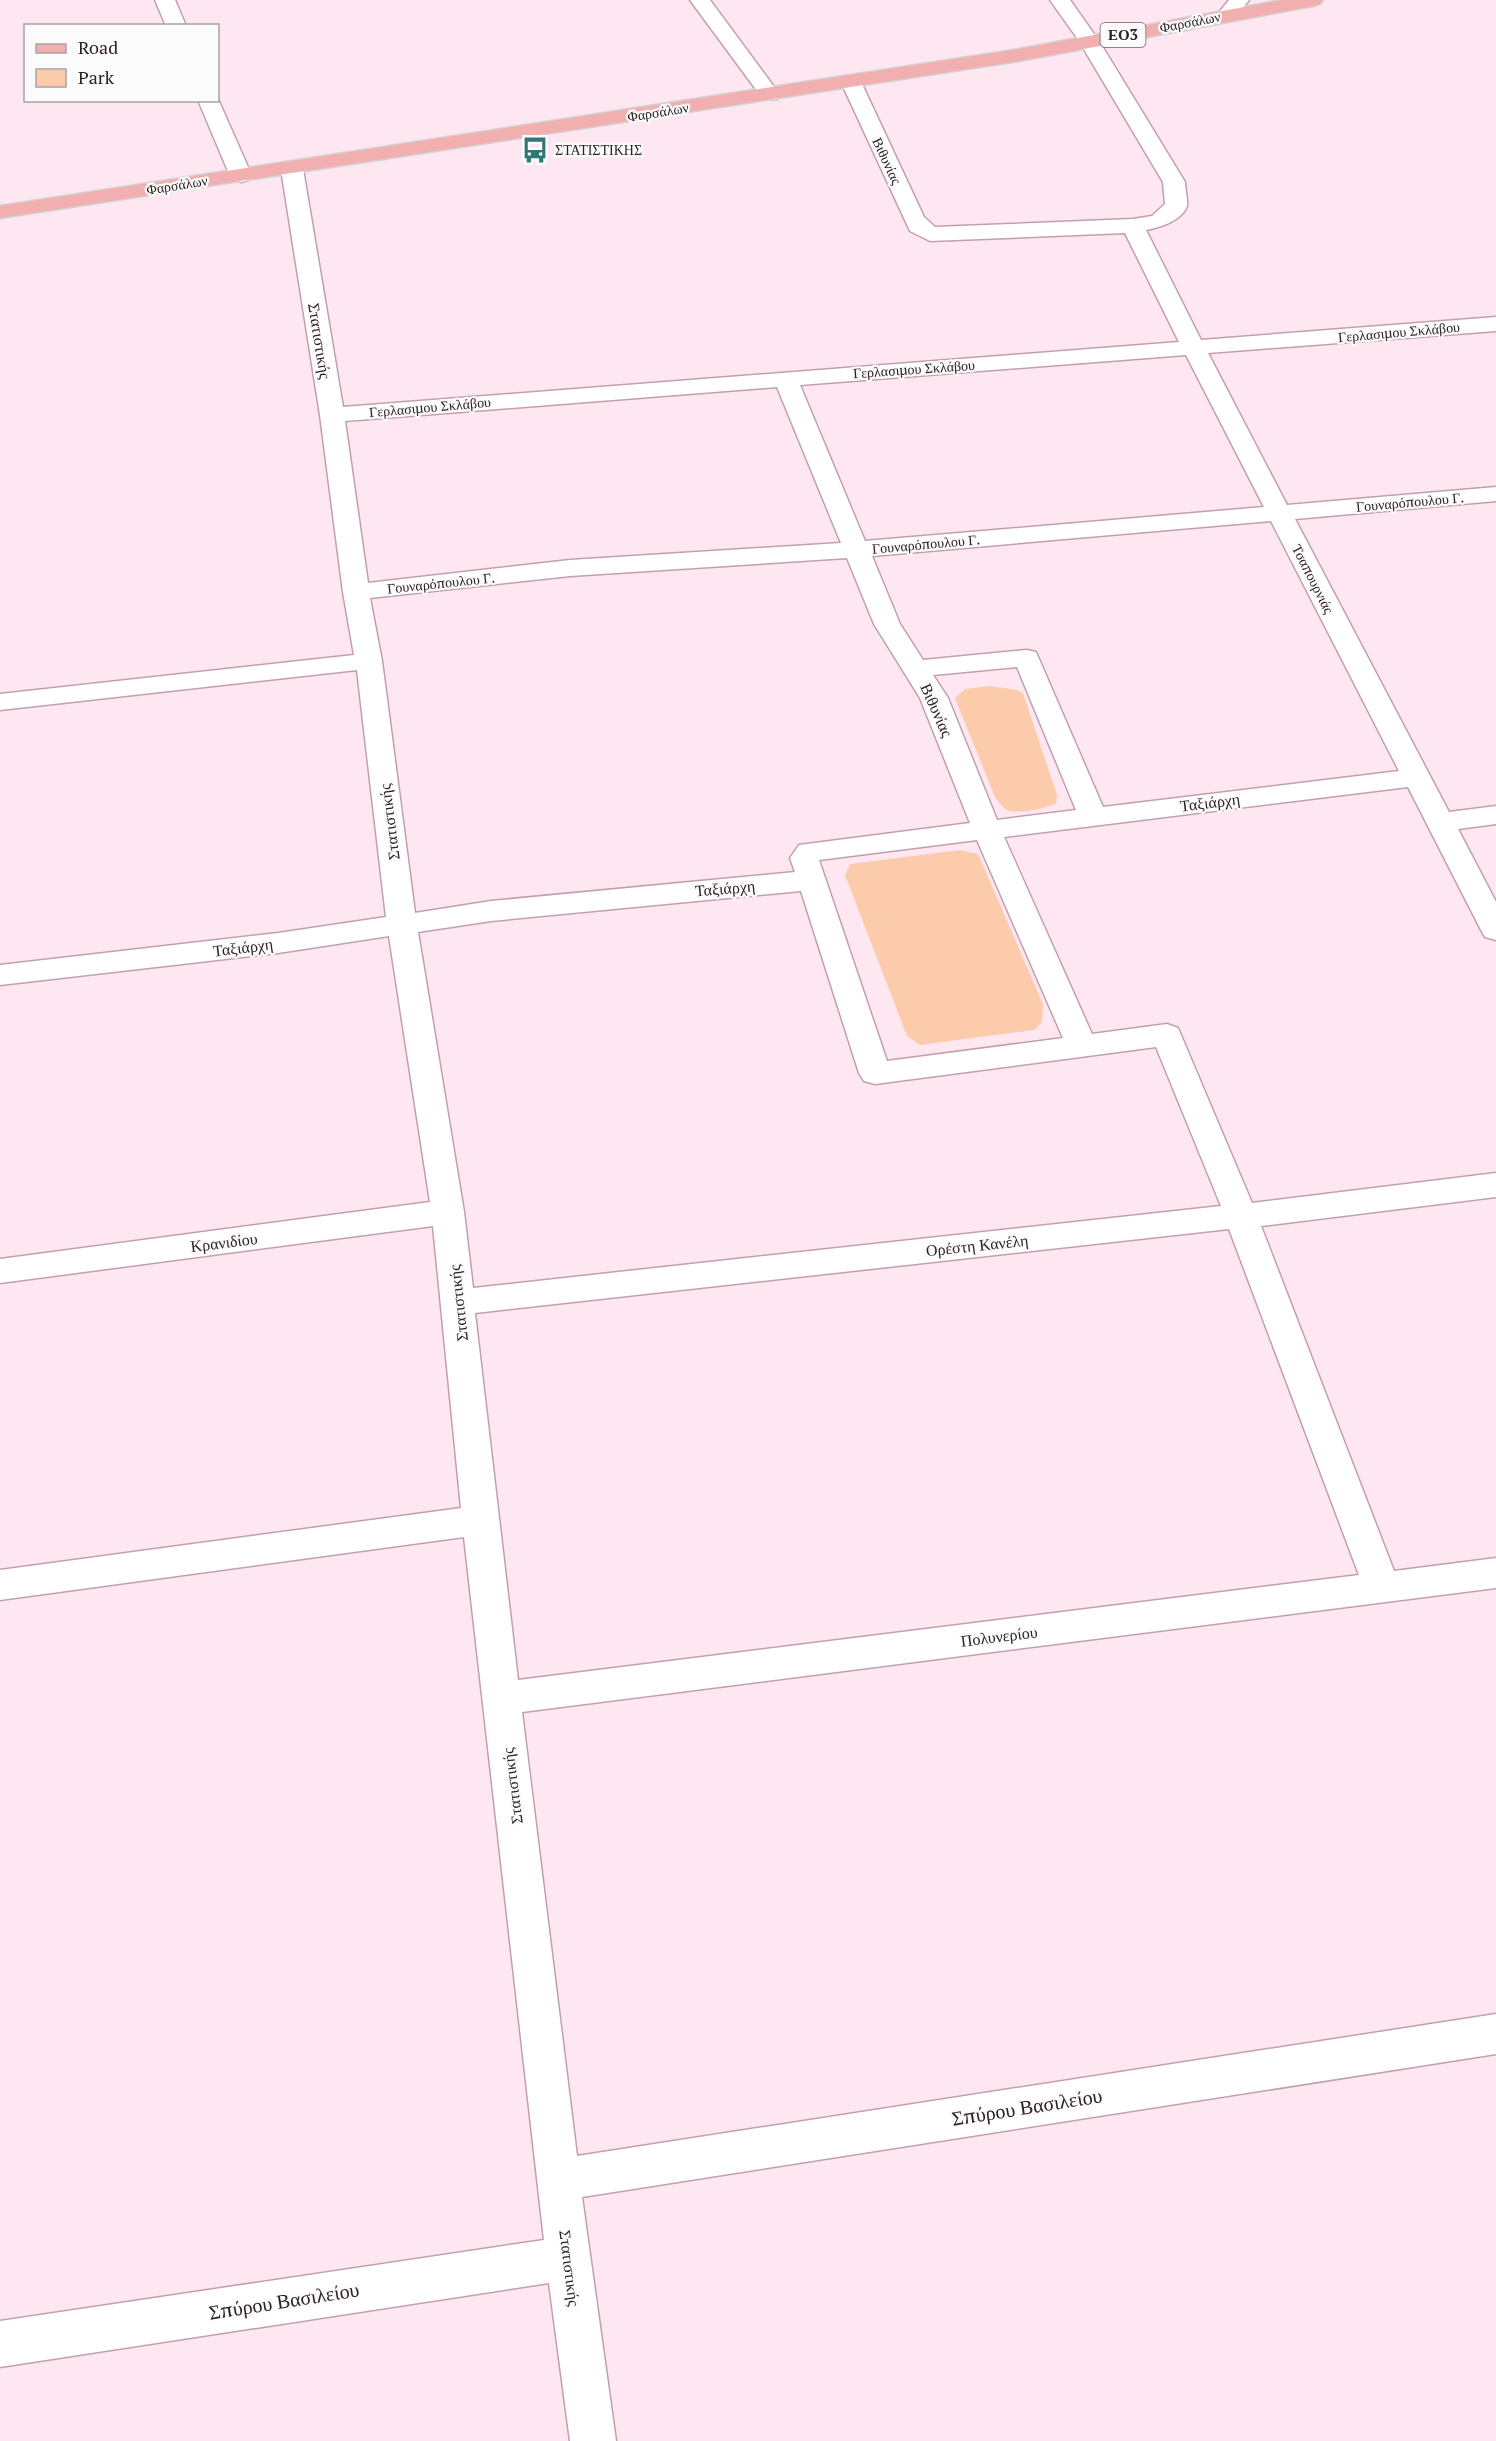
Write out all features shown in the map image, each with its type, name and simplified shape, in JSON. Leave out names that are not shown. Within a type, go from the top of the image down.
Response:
[{"type":"main road","name":"Φαρσάλων","points":[[0,212],[851,82],[1089,41],[1233,8],[1313,0]]},
{"type":"street","points":[[165,0],[175,24]]},
{"type":"street","points":[[700,0],[770,95]]},
{"type":"street","points":[[1060,0],[1089,41],[1174,182],[1176,206],[1160,221],[1133,226]]},
{"type":"street","name":"Βιθυνίας","points":[[851,82],[913,217],[918,226],[930,234],[1133,226]]},
{"type":"street","points":[[209,102],[241,176]]},
{"type":"street","name":"Στατιστικής","points":[[292,169],[332,415],[356,592],[369,661],[402,923],[448,1212],[501,1698],[558,2180],[593,2441]]},
{"type":"street","name":"Τσαπουρνιάς","points":[[1133,226],[1496,930]]},
{"type":"street","name":"Γερλασιμου Σκλάβου","points":[[332,415],[1496,324]]},
{"type":"street","name":"Βιθυνίας","points":[[785,378],[887,624],[918,669],[934,698],[987,830],[1082,1046]]},
{"type":"street","name":"Γουναρόπουλου Γ.","points":[[356,592],[570,568],[855,550],[1496,494]]},
{"type":"street","points":[[918,669],[1027,658],[1093,817]]},
{"type":"street","points":[[0,702],[369,661]]},
{"type":"street","name":"Ταξιάρχη","points":[[0,975],[278,943],[491,910],[812,880],[804,858],[810,852],[1416,777]]},
{"type":"street","points":[[1440,822],[1496,815]]},
{"type":"street","points":[[812,880],[875,1072],[1167,1035],[1240,1216],[1382,1588]]},
{"type":"street","name":"Ορέστη Κανέλη","points":[[458,1302],[1240,1216],[1496,1185]]},
{"type":"street","name":"Κρανιδίου","points":[[0,1271],[448,1212]]},
{"type":"street","points":[[0,1585],[480,1520]]},
{"type":"street","name":"Πολυνερίου","points":[[501,1698],[1496,1573]]},
{"type":"street","name":"Σπύρου Βασιλείου","points":[[558,2180],[1496,2034]]},
{"type":"street","name":"Σπύρου Βασιλείου","points":[[0,2344],[569,2258]]},
{"type":"green space","points":[[990,686],[1023,693],[1057,795],[1056,803],[1053,805],[1013,812],[1004,808],[995,797],[955,698],[965,689]]},
{"type":"green space","points":[[960,850],[978,854],[1043,1004],[1042,1022],[1034,1030],[920,1045],[907,1036],[845,875],[850,864]]},
{"type":"place","name":"ΣΤΑΤΙΣΤΙΚΗΣ","points":[[535,150]]}]
